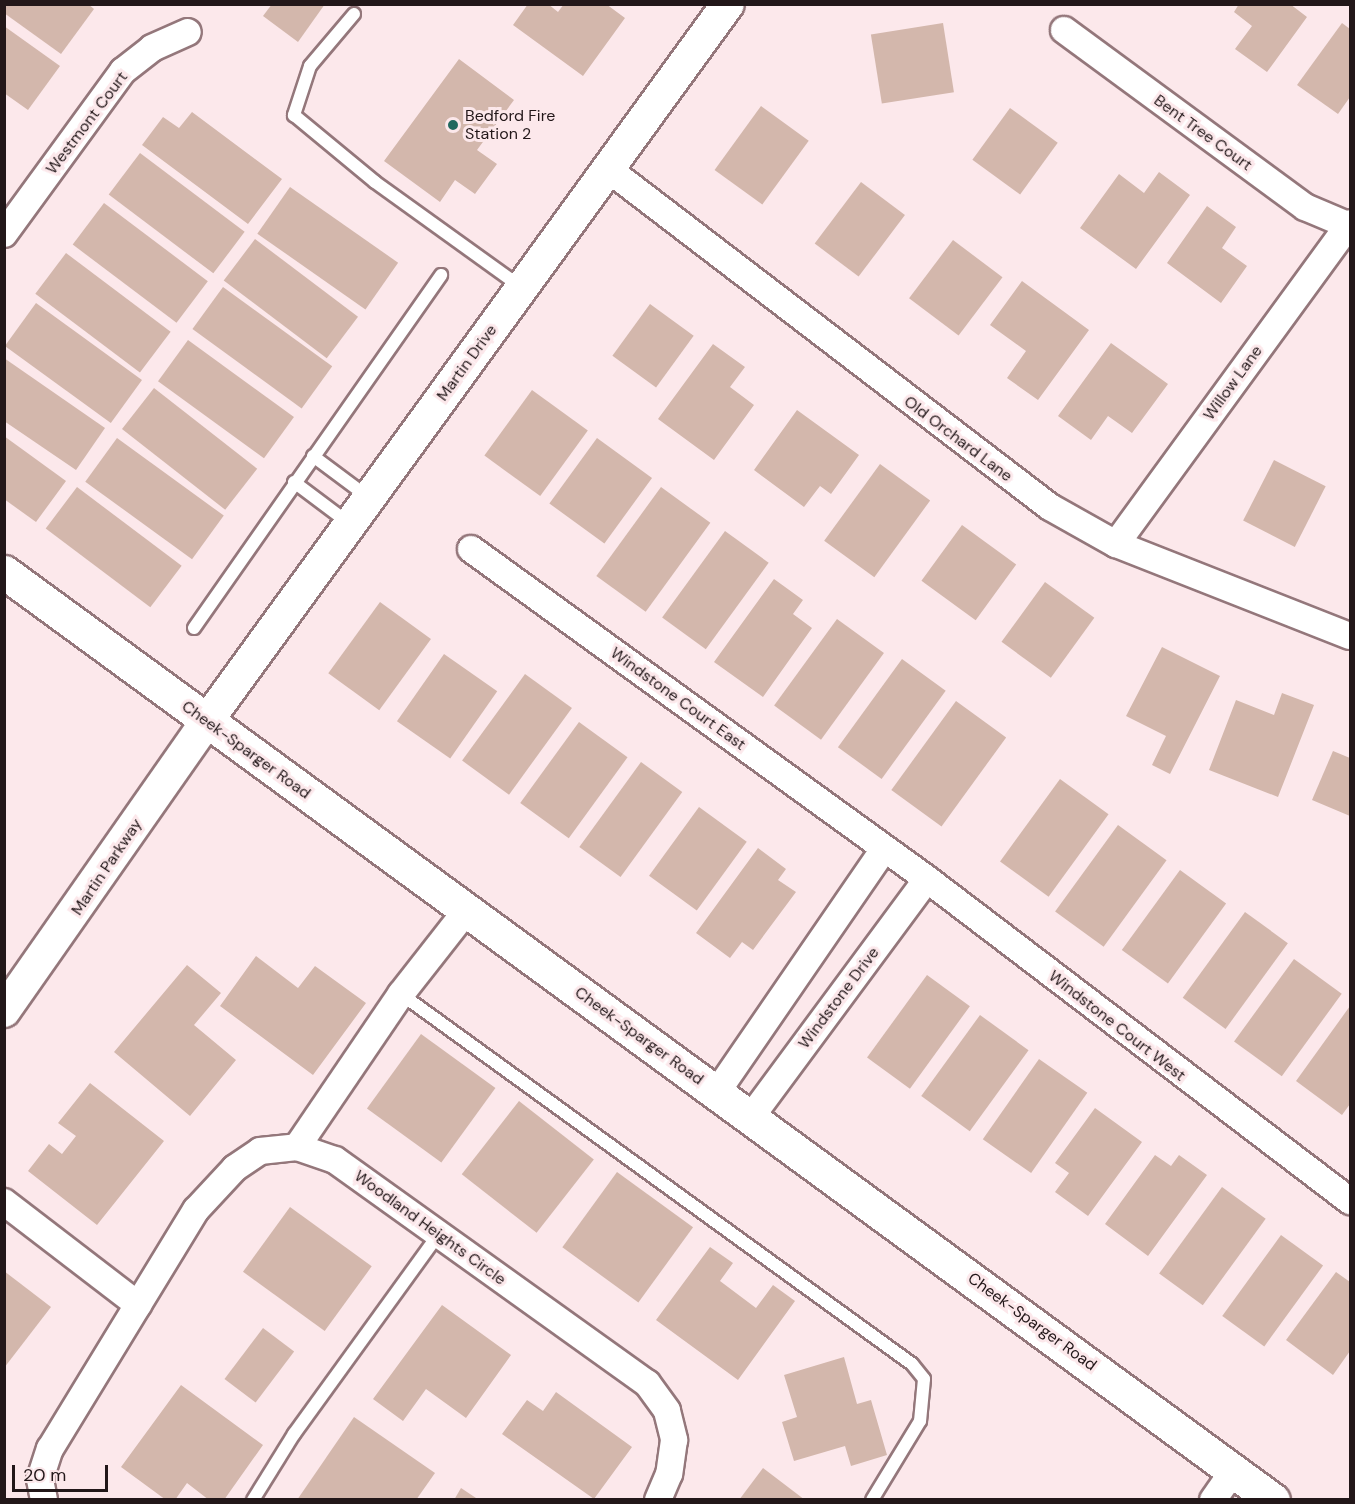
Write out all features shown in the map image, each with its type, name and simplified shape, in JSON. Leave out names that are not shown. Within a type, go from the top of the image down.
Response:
[{"type":"main road","name":"Cheek-Sparger Road","points":[[4,572],[1273,1500]]},
{"type":"street","name":"Martin Drive","points":[[207,721],[728,4]]},
{"type":"street","name":"Bent Tree Court","points":[[1064,30],[1305,207],[1350,225]]},
{"type":"street","name":"Westmont Court","points":[[4,234],[123,71],[152,48],[188,32]]},
{"type":"street","name":"Old Orchard Lane","points":[[608,169],[1050,507],[1116,544],[1350,636]]},
{"type":"street","name":"Willow Lane","points":[[1116,544],[1350,225]]},
{"type":"street","name":"Windstone Court East","points":[[471,549],[884,849]]},
{"type":"street","name":"Martin Parkway","points":[[4,1011],[207,721]]},
{"type":"street","name":"Windstone Court West","points":[[884,849],[927,879],[1350,1201]]},
{"type":"street","points":[[717,1092],[884,849]]},
{"type":"street","name":"Windstone Drive","points":[[751,1117],[927,879]]},
{"type":"street","points":[[297,1147],[401,994],[466,911]]},
{"type":"street","name":"Woodland Heights Circle","points":[[44,1500],[40,1479],[50,1449],[196,1210],[235,1168],[260,1151],[297,1147],[335,1160],[647,1383],[667,1411],[674,1440],[669,1474],[658,1500]]},
{"type":"street","points":[[4,1202],[138,1305]]},
{"type":"street","points":[[1213,1500],[1234,1470]]},
{"type":"lane","points":[[354,14],[310,66],[294,115],[375,182],[522,287]]},
{"type":"lane","points":[[194,628],[441,275]]},
{"type":"lane","points":[[313,456],[369,498]]},
{"type":"lane","points":[[294,482],[350,524]]},
{"type":"lane","points":[[401,994],[912,1364],[924,1379],[920,1421],[872,1500]]},
{"type":"lane","points":[[254,1500],[294,1434],[439,1234]]},
{"type":"building","points":[[4,4],[88,4],[94,9],[61,54],[4,13]]},
{"type":"building","points":[[272,4],[325,4],[298,42],[263,16]]},
{"type":"building","points":[[528,4],[548,4],[558,12],[564,4],[606,4],[625,18],[583,76],[513,25]]},
{"type":"building","points":[[1239,4],[1290,4],[1307,17],[1267,72],[1235,49],[1252,26],[1234,12]]},
{"type":"building","points":[[943,23],[954,92],[882,104],[871,34]]},
{"type":"building","points":[[1342,23],[1350,29],[1350,97],[1338,114],[1297,85]]},
{"type":"building","points":[[4,26],[60,66],[28,110],[4,93]]},
{"type":"building","name":"Bedford Fire Station 2","points":[[459,59],[514,100],[477,150],[497,164],[475,194],[455,180],[440,202],[384,161]]},
{"type":"building","points":[[761,106],[809,141],[762,205],[715,170]]},
{"type":"building","points":[[1010,108],[1058,143],[1020,194],[972,160]]},
{"type":"building","points":[[192,112],[282,179],[248,224],[142,145],[163,117],[179,128]]},
{"type":"building","points":[[140,153],[245,232],[213,273],[109,195]]},
{"type":"building","points":[[1159,172],[1190,195],[1136,269],[1080,228],[1119,174],[1144,193]]},
{"type":"building","points":[[861,182],[905,215],[859,277],[815,243]]},
{"type":"building","points":[[290,187],[398,263],[365,309],[257,234]]},
{"type":"building","points":[[104,203],[208,281],[177,323],[73,245]]},
{"type":"building","points":[[1207,206],[1236,227],[1222,248],[1247,266],[1221,303],[1167,263]]},
{"type":"building","points":[[255,239],[358,317],[327,358],[224,281]]},
{"type":"building","points":[[953,240],[1003,277],[959,336],[909,298]]},
{"type":"building","points":[[66,253],[171,332],[140,373],[35,294]]},
{"type":"building","points":[[1022,281],[1089,330],[1038,400],[1007,378],[1026,351],[990,325]]},
{"type":"building","points":[[223,287],[332,366],[302,408],[192,329]]},
{"type":"building","points":[[36,303],[142,380],[111,423],[5,346]]},
{"type":"building","points":[[650,304],[694,336],[656,388],[612,356]]},
{"type":"building","points":[[188,340],[294,417],[264,458],[158,381]]},
{"type":"building","points":[[1111,343],[1168,384],[1132,433],[1108,416],[1091,440],[1058,416]]},
{"type":"building","points":[[713,344],[745,367],[730,387],[754,405],[714,460],[658,419]]},
{"type":"building","points":[[4,358],[105,428],[76,470],[4,421]]},
{"type":"building","points":[[154,388],[257,469],[225,510],[122,429]]},
{"type":"building","points":[[532,390],[588,431],[540,496],[484,456]]},
{"type":"building","points":[[797,410],[859,455],[831,494],[820,486],[804,507],[754,470]]},
{"type":"building","points":[[4,436],[66,481],[36,522],[4,499]]},
{"type":"building","points":[[117,438],[224,516],[192,559],[85,482]]},
{"type":"building","points":[[597,438],[652,478],[604,543],[549,504]]},
{"type":"building","points":[[1274,460],[1326,486],[1295,547],[1243,521]]},
{"type":"building","points":[[880,464],[930,500],[874,577],[824,541]]},
{"type":"building","points":[[77,487],[182,566],[150,607],[46,529]]},
{"type":"building","points":[[661,487],[710,523],[646,612],[596,576]]},
{"type":"building","points":[[962,525],[1016,564],[976,620],[921,581]]},
{"type":"building","points":[[725,531],[769,563],[706,649],[662,618]]},
{"type":"building","points":[[774,579],[803,600],[793,614],[812,628],[763,697],[714,662]]},
{"type":"building","points":[[1045,582],[1094,618],[1051,678],[1002,642]]},
{"type":"building","points":[[380,602],[431,639],[379,710],[328,673]]},
{"type":"building","points":[[837,619],[884,653],[821,740],[774,706]]},
{"type":"building","points":[[1162,647],[1220,676],[1170,774],[1152,765],[1166,736],[1126,716]]},
{"type":"building","points":[[444,654],[497,691],[450,758],[397,721]]},
{"type":"building","points":[[902,659],[946,691],[882,779],[838,747]]},
{"type":"building","points":[[525,674],[572,708],[509,795],[462,761]]},
{"type":"building","points":[[1282,693],[1314,705],[1278,797],[1209,770],[1236,700],[1274,715]]},
{"type":"building","points":[[956,701],[1006,737],[942,826],[891,790]]},
{"type":"building","points":[[579,722],[628,757],[569,838],[520,803]]},
{"type":"building","points":[[1333,751],[1350,758],[1350,816],[1312,800]]},
{"type":"building","points":[[641,762],[682,792],[621,877],[579,847]]},
{"type":"building","points":[[1060,779],[1109,814],[1049,897],[1000,862]]},
{"type":"building","points":[[699,807],[747,842],[697,910],[649,876]]},
{"type":"building","points":[[1118,825],[1167,860],[1104,947],[1055,912]]},
{"type":"building","points":[[758,848],[786,869],[778,880],[796,892],[753,950],[742,942],[730,958],[696,933]]},
{"type":"building","points":[[1180,870],[1226,904],[1168,984],[1122,950]]},
{"type":"building","points":[[1245,912],[1288,943],[1226,1029],[1183,998]]},
{"type":"building","points":[[256,956],[298,988],[315,966],[366,1003],[313,1075],[220,1006]]},
{"type":"building","points":[[1294,959],[1342,994],[1282,1076],[1234,1042]]},
{"type":"building","points":[[187,965],[221,993],[194,1025],[236,1060],[190,1116],[114,1052]]},
{"type":"building","points":[[927,975],[970,1006],[910,1089],[867,1058]]},
{"type":"building","points":[[1350,1006],[1350,1104],[1342,1115],[1296,1081]]},
{"type":"building","points":[[980,1015],[1029,1050],[970,1131],[921,1096]]},
{"type":"building","points":[[421,1034],[495,1088],[441,1163],[367,1108]]},
{"type":"building","points":[[1039,1059],[1087,1093],[1031,1173],[983,1139]]},
{"type":"building","points":[[90,1083],[164,1141],[97,1225],[28,1171],[49,1144],[62,1154],[76,1136],[58,1123]]},
{"type":"building","points":[[519,1101],[594,1159],[537,1233],[462,1174]]},
{"type":"building","points":[[1095,1108],[1142,1142],[1088,1216],[1055,1192],[1069,1173],[1055,1163]]},
{"type":"building","points":[[1155,1155],[1171,1166],[1179,1155],[1207,1175],[1148,1256],[1105,1224]]},
{"type":"building","points":[[617,1172],[693,1227],[638,1302],[562,1247]]},
{"type":"building","points":[[1222,1187],[1266,1219],[1203,1305],[1159,1274]]},
{"type":"building","points":[[290,1207],[372,1266],[325,1331],[243,1272]]},
{"type":"building","points":[[1281,1235],[1323,1266],[1264,1346],[1222,1316]]},
{"type":"building","points":[[710,1247],[733,1263],[720,1281],[756,1308],[773,1285],[795,1301],[738,1380],[656,1320]]},
{"type":"building","points":[[4,1271],[51,1307],[4,1368]]},
{"type":"building","points":[[1336,1272],[1350,1282],[1350,1351],[1333,1375],[1286,1340]]},
{"type":"building","points":[[442,1305],[511,1355],[466,1418],[426,1389],[403,1421],[373,1399]]},
{"type":"building","points":[[263,1328],[294,1351],[256,1403],[224,1379]]},
{"type":"building","points":[[844,1357],[857,1404],[871,1400],[887,1455],[851,1466],[845,1446],[794,1461],[782,1422],[797,1417],[784,1375]]},
{"type":"building","points":[[181,1385],[263,1445],[224,1500],[209,1500],[187,1483],[175,1500],[166,1500],[121,1467]]},
{"type":"building","points":[[556,1392],[632,1447],[594,1499],[502,1434],[527,1400],[543,1411]]},
{"type":"building","points":[[354,1417],[435,1473],[416,1500],[297,1500]]},
{"type":"building","points":[[763,1468],[805,1500],[739,1500]]},
{"type":"building","points":[[461,1488],[479,1500],[454,1500]]},
{"type":"place","name":"Bedford Fire Station 2","points":[[453,125]]}]
